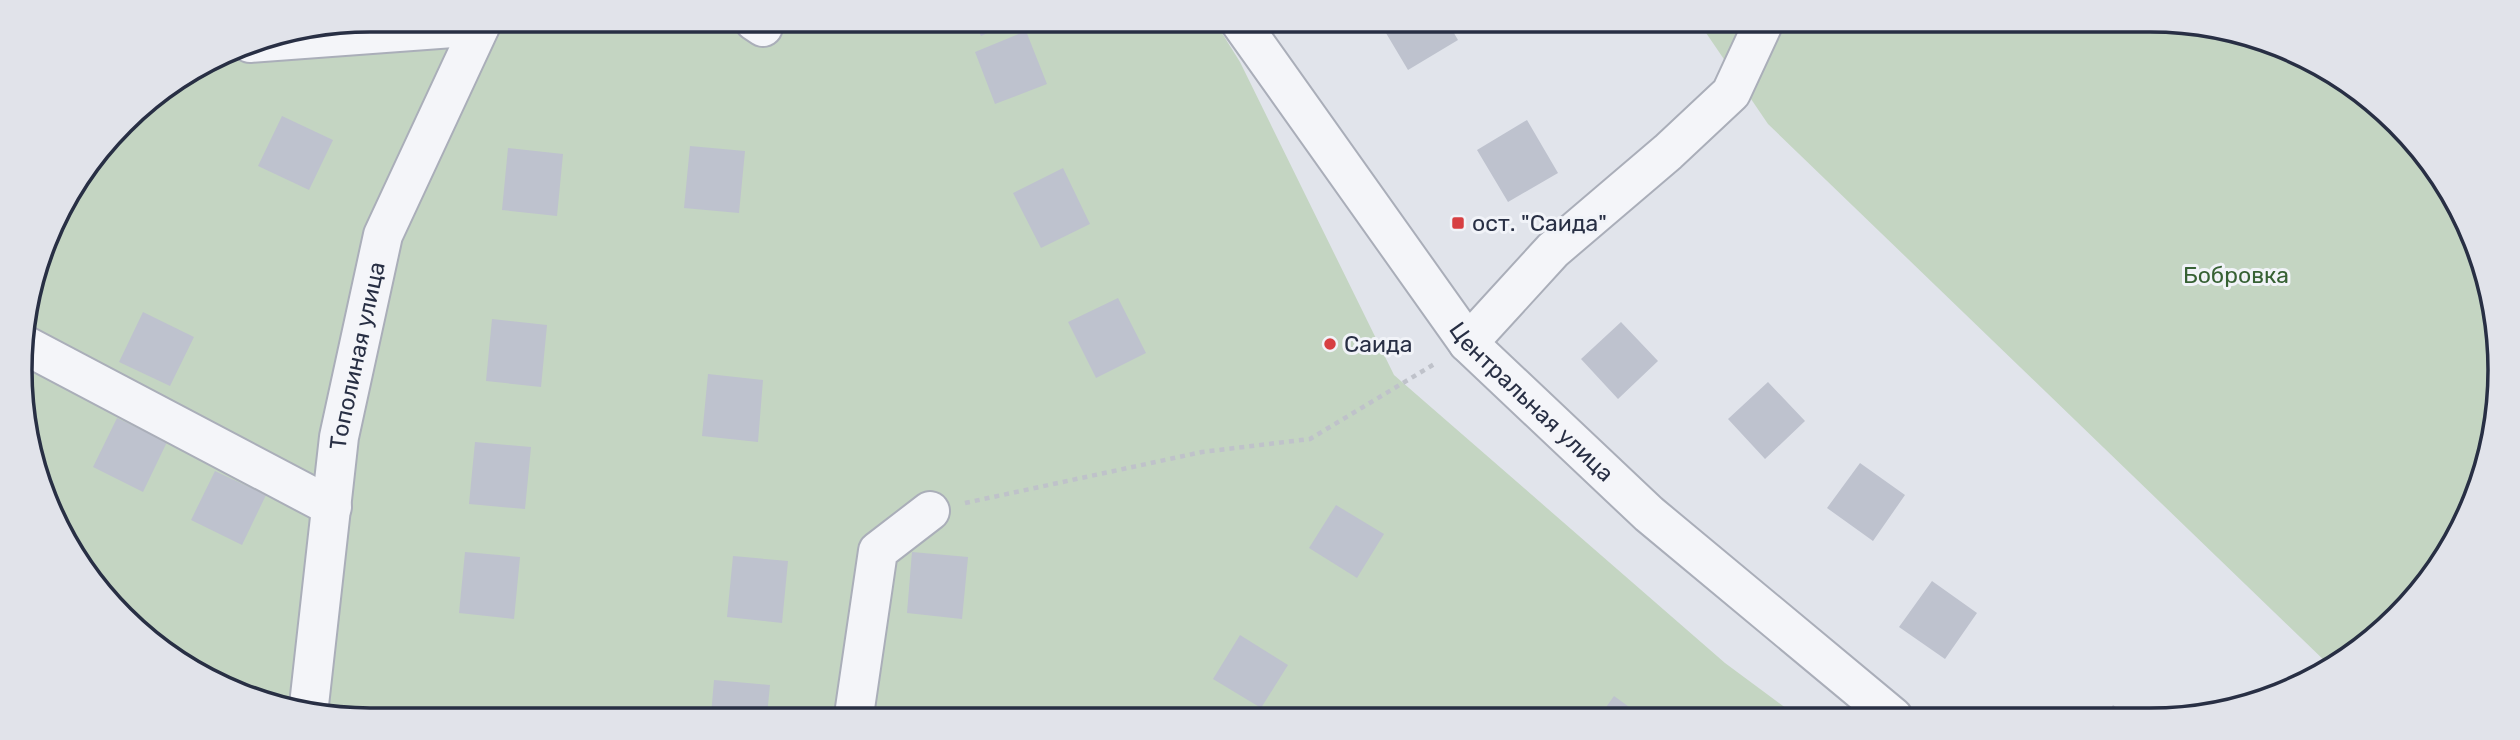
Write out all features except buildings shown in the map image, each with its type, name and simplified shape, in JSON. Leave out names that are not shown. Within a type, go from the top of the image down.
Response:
[{"type":"street","points":[[302,39],[378,32]]},
{"type":"street","name":"Тополиная улица","points":[[309,703],[339,437],[383,235],[478,32]]},
{"type":"street","name":"Центральная улица","points":[[1247,32],[1468,343],[1649,514],[1882,708]]},
{"type":"street","points":[[1468,343],[1553,250],[1731,93],[1759,32]]},
{"type":"street","points":[[32,349],[332,507]]},
{"type":"street","points":[[855,708],[878,551],[930,511]]},
{"type":"path","points":[[930,511],[1202,452],[1310,439],[1468,343]]},
{"type":"green space","points":[[348,32],[1221,32],[1240,62],[1394,375],[1725,663],[1786,708],[348,708],[304,702],[261,691],[201,663],[164,639],[131,609],[101,576],[66,520],[43,458],[32,392],[32,348],[38,304],[49,261],[66,220],[101,164],[116,147],[164,101],[201,77],[240,57],[282,43]]},
{"type":"green space","name":"Бобровка","points":[[1705,32],[2194,34],[2238,43],[2280,57],[2319,77],[2356,101],[2389,131],[2419,164],[2454,220],[2471,261],[2486,326],[2488,392],[2477,458],[2454,520],[2419,576],[2389,609],[2356,639],[2324,660],[1768,124]]},
{"type":"place","name":"ост. \"Саида\"","points":[[1458,223]]},
{"type":"place","name":"Саида","points":[[1330,344]]}]
